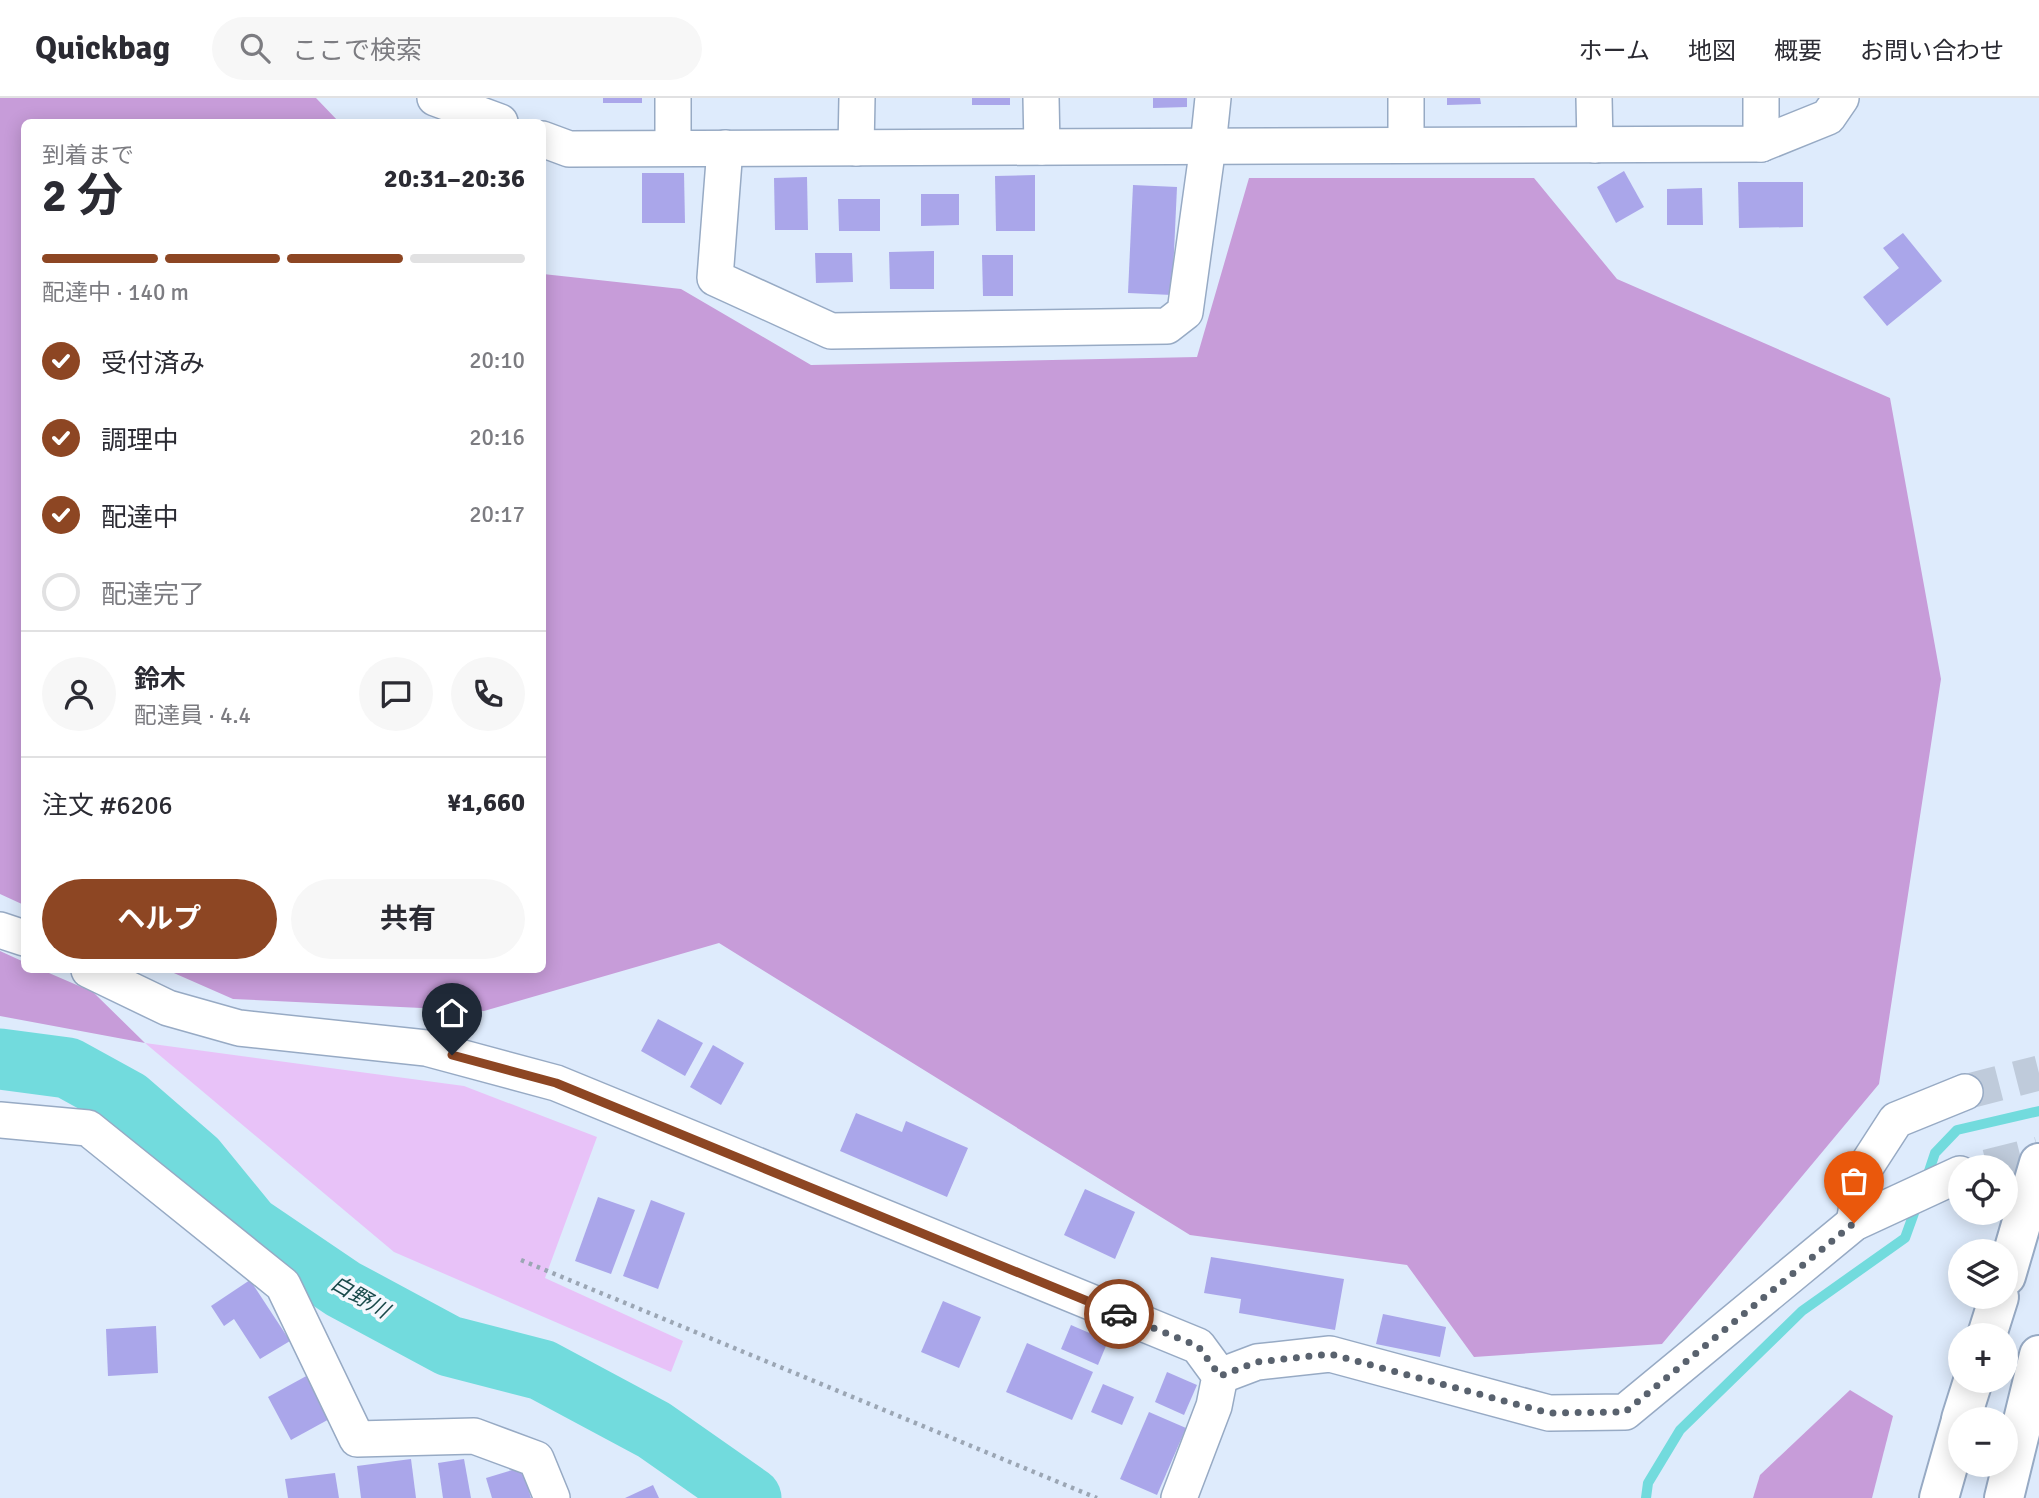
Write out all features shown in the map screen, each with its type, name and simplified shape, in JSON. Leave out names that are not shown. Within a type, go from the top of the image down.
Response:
[{"type":"street","points":[[435,98],[492,113]]},
{"type":"street","points":[[673,98],[673,148]]},
{"type":"street","points":[[856,148],[857,98]]},
{"type":"street","points":[[1041,98],[1042,147]]},
{"type":"street","points":[[725,148],[715,278],[831,331],[1167,326],[1185,312],[1209,146],[1213,98]]},
{"type":"street","points":[[1406,98],[1406,145]]},
{"type":"street","points":[[1594,98],[1594,145]]},
{"type":"street","points":[[1761,98],[1761,144]]},
{"type":"street","points":[[546,140],[569,149],[1761,144],[1828,117],[1841,98]]},
{"type":"street","points":[[0,930],[21,937]]},
{"type":"street","points":[[95,973],[168,1008],[239,1028],[426,1048],[556,1083],[1198,1346],[1220,1376],[1214,1406],[1179,1498]]},
{"type":"street","points":[[1854,1223],[1863,1171],[1896,1120],[1965,1092]]},
{"type":"street","points":[[0,1120],[88,1128],[282,1285],[357,1439],[474,1436],[536,1459],[552,1498]]},
{"type":"street","points":[[2017,1239],[2039,1163]]},
{"type":"street","points":[[1220,1376],[1257,1362],[1330,1354],[1549,1413],[1625,1412],[1854,1223],[1948,1180]]},
{"type":"street","points":[[2004,1498],[2036,1366],[2039,1336]]},
{"type":"street","points":[[1938,1498],[1948,1465]]},
{"type":"path","points":[[521,1260],[1097,1498]]},
{"type":"shaded area","points":[[0,98],[316,98],[336,119],[21,119],[21,904],[0,894]]},
{"type":"shaded area","points":[[1249,178],[1534,178],[1617,279],[1890,398],[1941,679],[1879,1084],[1662,1344],[1474,1357],[1407,1265],[1190,1235],[719,943],[484,1011],[233,999],[174,973],[546,973],[546,274],[681,289],[811,365],[1197,357]]},
{"type":"shaded area","points":[[0,951],[21,961],[21,973],[49,973],[93,992],[145,1043],[0,1016]]},
{"type":"shaded area","points":[[145,1043],[464,1086],[597,1137],[545,1278],[683,1341],[671,1372],[394,1252]]},
{"type":"shaded area","points":[[1850,1390],[1893,1416],[1872,1498],[1753,1498],[1760,1475]]},
{"type":"building","points":[[603,98],[642,98],[642,103],[603,103]]},
{"type":"building","points":[[972,98],[1010,98],[1010,105],[972,105]]},
{"type":"building","points":[[1153,98],[1187,98],[1187,107],[1153,108]]},
{"type":"building","points":[[1447,98],[1480,98],[1481,104],[1447,105]]},
{"type":"building","points":[[1624,171],[1644,207],[1616,223],[1597,187]]},
{"type":"building","points":[[642,173],[684,173],[685,223],[642,223]]},
{"type":"building","points":[[1035,175],[1035,231],[996,231],[995,176]]},
{"type":"building","points":[[807,177],[808,230],[775,230],[774,178]]},
{"type":"building","points":[[1738,182],[1803,182],[1803,227],[1739,228]]},
{"type":"building","points":[[1133,185],[1177,187],[1172,295],[1128,293]]},
{"type":"building","points":[[1702,188],[1703,225],[1667,225],[1667,189]]},
{"type":"building","points":[[921,194],[959,194],[959,225],[921,226]]},
{"type":"building","points":[[838,199],[880,199],[880,231],[839,231]]},
{"type":"building","points":[[1903,233],[1942,281],[1887,326],[1863,297],[1899,268],[1883,248]]},
{"type":"building","points":[[934,251],[934,289],[890,289],[889,252]]},
{"type":"building","points":[[815,253],[852,253],[853,282],[816,283]]},
{"type":"building","points":[[982,255],[1013,255],[1013,296],[983,296]]},
{"type":"building","points":[[658,1019],[703,1043],[685,1076],[641,1051]]},
{"type":"building","points":[[713,1045],[744,1063],[721,1105],[690,1087]]},
{"type":"building","points":[[856,1113],[902,1132],[906,1121],[968,1148],[947,1197],[840,1151]]},
{"type":"building","points":[[1085,1189],[1135,1212],[1115,1259],[1064,1235]]},
{"type":"building","points":[[598,1197],[635,1210],[611,1274],[575,1261]]},
{"type":"building","points":[[651,1200],[685,1213],[658,1289],[623,1276]]},
{"type":"building","points":[[1211,1257],[1344,1279],[1335,1330],[1239,1313],[1241,1299],[1204,1293]]},
{"type":"building","points":[[250,1280],[290,1341],[260,1359],[234,1319],[224,1326],[211,1306]]},
{"type":"building","points":[[943,1301],[981,1317],[959,1368],[921,1352]]},
{"type":"building","points":[[1383,1314],[1446,1327],[1440,1357],[1376,1344]]},
{"type":"building","points":[[1071,1325],[1108,1341],[1098,1365],[1061,1349]]},
{"type":"building","points":[[156,1326],[158,1373],[108,1376],[106,1329]]},
{"type":"building","points":[[1027,1343],[1093,1372],[1072,1420],[1006,1392]]},
{"type":"building","points":[[1167,1372],[1197,1385],[1184,1415],[1155,1402]]},
{"type":"building","points":[[310,1374],[333,1417],[291,1440],[268,1397]]},
{"type":"building","points":[[1103,1384],[1134,1397],[1122,1425],[1091,1412]]},
{"type":"building","points":[[1149,1412],[1186,1428],[1157,1495],[1120,1479]]},
{"type":"building","points":[[411,1459],[416,1498],[361,1498],[357,1466]]},
{"type":"building","points":[[464,1459],[471,1498],[443,1498],[438,1463]]},
{"type":"building","points":[[522,1467],[531,1498],[492,1498],[486,1478]]},
{"type":"building","points":[[335,1473],[339,1498],[288,1498],[285,1479]]},
{"type":"building","points":[[653,1485],[659,1498],[625,1498]]},
{"type":"waterway","name":"白野川","points":[[0,1059],[68,1068],[128,1101],[196,1160],[250,1226],[343,1289],[449,1346],[542,1370],[654,1430],[751,1498]]},
{"type":"waterway","points":[[1926,1180],[1935,1153],[1957,1130],[2039,1111]]},
{"type":"waterway","points":[[1646,1498],[1648,1483],[1680,1430],[1802,1311],[1905,1238],[1918,1202]]},
{"type":"tunnel","points":[[1965,1092],[2039,1073]]},
{"type":"tunnel","points":[[2018,1159],[2039,1154]]},
{"type":"way so far","points":[[1119,1314],[1198,1346],[1220,1376],[1257,1362],[1330,1354],[1549,1413],[1625,1412],[1854,1223]]},
{"type":"route","points":[[452,1055],[556,1083],[1119,1314]]}]
